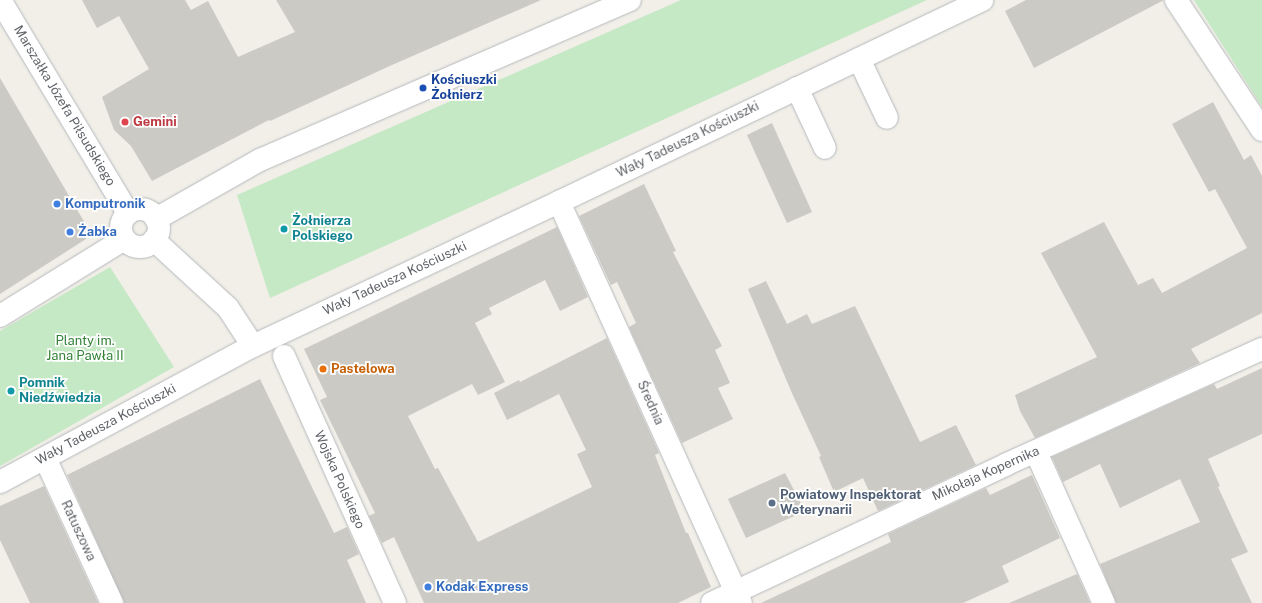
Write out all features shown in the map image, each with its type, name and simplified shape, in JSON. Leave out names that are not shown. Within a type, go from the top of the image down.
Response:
[{"type":"street","name":"Marszałka Józefa Piłsudskiego","points":[[0,0],[128,213]]},
{"type":"street","points":[[156,219],[260,160],[630,0]]},
{"type":"street","name":"Wały Tadeusza Kościuszki","points":[[0,482],[253,346],[982,0]]},
{"type":"street","points":[[1176,0],[1262,130]]},
{"type":"street","points":[[859,59],[887,118]]},
{"type":"street","points":[[797,88],[825,148]]},
{"type":"street","name":"Średnia","points":[[559,202],[739,597]]},
{"type":"street","points":[[139,209],[151,213],[156,219],[159,226],[154,240],[150,244],[139,247],[128,243],[124,239],[121,225],[128,213],[139,209]]},
{"type":"street","points":[[0,316],[124,239]]},
{"type":"street","points":[[154,240],[228,308],[253,346]]},
{"type":"street","name":"Mikołaja Kopernika","points":[[712,603],[739,597],[1007,464],[1262,349]]},
{"type":"street","name":"Wojska Polskiego","points":[[284,356],[395,603]]},
{"type":"street","points":[[1036,452],[1104,603]]},
{"type":"street","name":"Ratuszowa","points":[[45,458],[112,603]]},
{"type":"green space","points":[[681,0],[927,0],[270,298],[237,195]]},
{"type":"green space","points":[[1194,0],[1262,0],[1262,107]]},
{"type":"green space","name":"Planty im. Jana Pawła II","points":[[110,267],[174,367],[0,466],[0,331]]},
{"type":"building","points":[[82,0],[185,0],[191,10],[208,1],[238,57],[295,32],[276,0],[541,0],[392,65],[270,121],[269,120],[152,181],[131,146],[114,130],[102,97],[149,69],[119,16],[97,28]]},
{"type":"building","points":[[1026,0],[1164,0],[1034,68],[1005,11]]},
{"type":"building","points":[[0,78],[89,230],[86,239],[0,294]]},
{"type":"building","points":[[1213,102],[1244,160],[1251,155],[1262,176],[1262,313],[1191,349],[1200,363],[1035,438],[1020,411],[1015,395],[1097,357],[1041,253],[1104,222],[1138,285],[1153,278],[1162,293],[1247,248],[1215,189],[1209,192],[1172,124]]},
{"type":"building","points":[[772,123],[812,212],[787,223],[747,135]]},
{"type":"building","points":[[644,184],[676,251],[673,252],[722,346],[715,350],[730,383],[718,388],[733,419],[682,443],[629,327],[636,323],[617,282],[611,285],[579,216]]},
{"type":"building","points":[[557,227],[588,297],[560,311],[545,280],[489,308],[492,314],[475,323],[505,382],[478,395],[472,384],[408,416],[435,469],[438,468],[478,542],[592,487],[577,454],[586,450],[559,394],[507,420],[494,393],[519,380],[520,382],[607,338],[659,453],[655,455],[686,533],[688,533],[711,587],[678,603],[424,603],[394,537],[382,543],[369,516],[375,513],[320,400],[327,397],[304,349]]},
{"type":"building","points":[[766,281],[787,324],[807,314],[812,324],[855,306],[920,442],[956,425],[976,465],[878,511],[863,478],[834,492],[819,457],[821,456],[791,391],[748,289]]},
{"type":"building","points":[[1262,368],[1262,434],[1208,459],[1220,486],[1218,487],[1248,552],[1231,559],[1252,603],[1116,603],[1100,564],[1200,522],[1180,479],[1120,508],[1100,464],[1063,482],[1052,457],[1214,384],[1217,389]]},
{"type":"building","points":[[260,379],[334,533],[347,527],[359,554],[347,560],[366,603],[124,603],[67,475]]},
{"type":"building","name":"Powiatowy Inspektorat Weterynarii","points":[[785,473],[805,511],[746,538],[728,499]]},
{"type":"building","points":[[1032,475],[1060,538],[1002,566],[1009,582],[963,603],[761,603],[891,542],[888,534],[986,488],[990,495]]},
{"type":"building","points":[[44,486],[98,603],[30,603],[0,540],[0,506]]},
{"type":"building","points":[[1077,574],[1090,603],[1009,603]]},
{"type":"place","name":"Kościuszki Żołnierz","points":[[423,88]]},
{"type":"place","name":"Gemini","points":[[125,122]]},
{"type":"place","name":"Komputronik","points":[[57,204]]},
{"type":"place","name":"Żołnierza Polskiego","points":[[284,229]]},
{"type":"place","name":"Żabka","points":[[70,232]]},
{"type":"place","name":"Pastelowa","points":[[323,369]]},
{"type":"place","name":"Pomnik Niedźwiedzia","points":[[11,391]]},
{"type":"place","name":"Powiatowy Inspektorat Weterynarii","points":[[772,503]]},
{"type":"place","name":"Kodak Express","points":[[428,587]]}]
